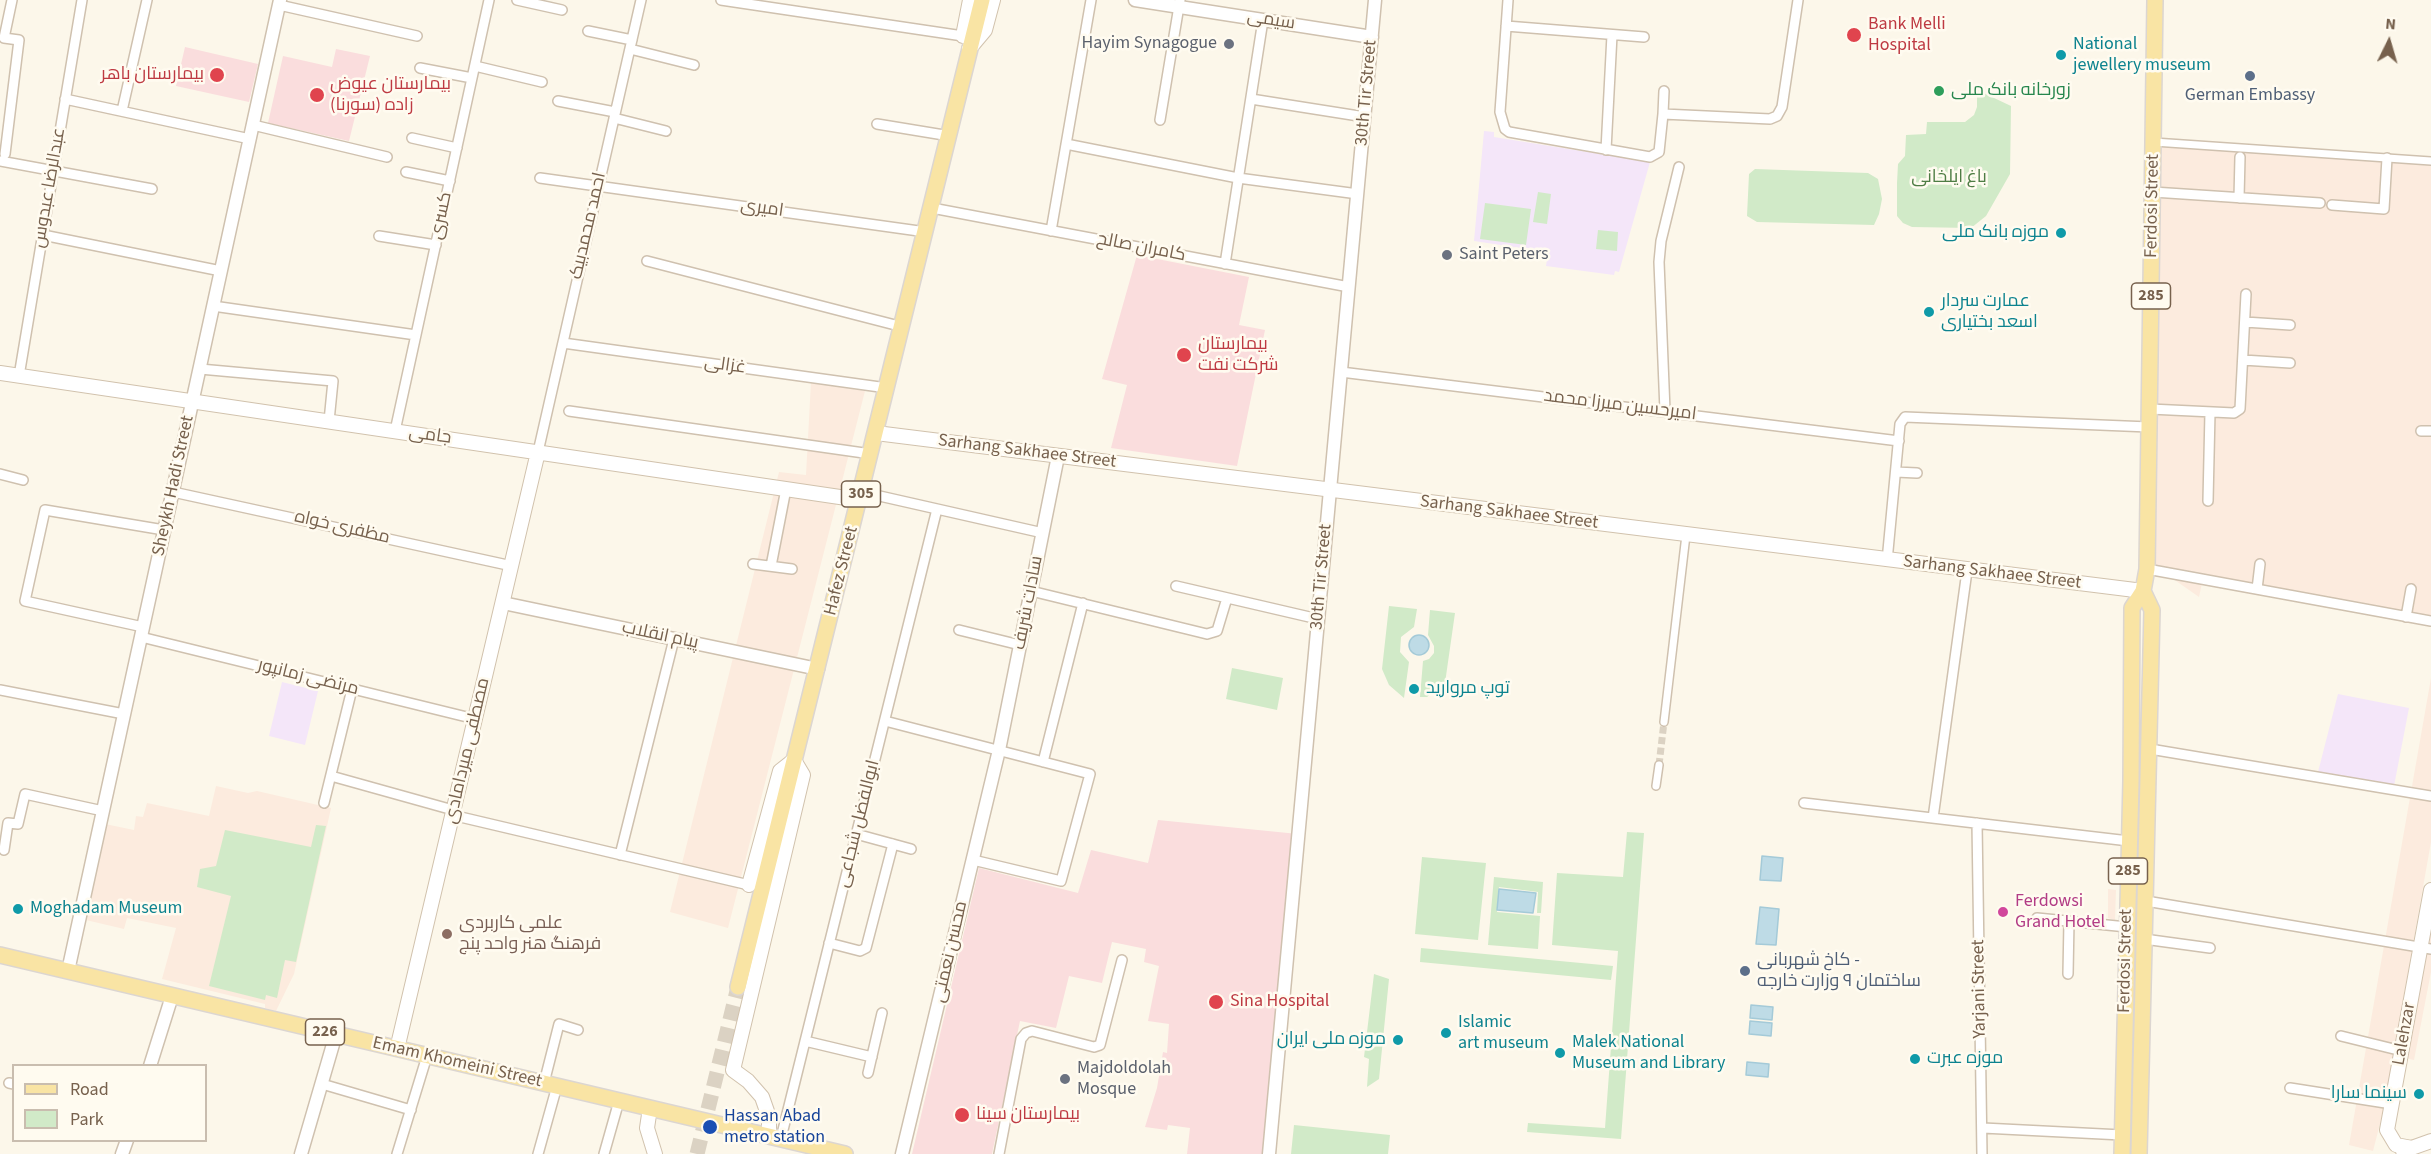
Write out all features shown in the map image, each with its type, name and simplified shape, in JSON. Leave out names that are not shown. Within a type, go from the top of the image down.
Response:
[{"type":"main road","name":"Hafez Street","points":[[738,987],[950,136],[968,41],[970,0]]},
{"type":"main road","name":"Hafez Street","points":[[968,41],[982,0]]},
{"type":"main road","name":"Hafez Street","points":[[968,41],[985,30],[993,0]]},
{"type":"main road","name":"Ferdosi Street","points":[[2122,1154],[2131,781],[2132,608],[2143,591],[2147,569],[2156,0]]},
{"type":"main road","name":"جامی","points":[[0,373],[786,489],[861,496]]},
{"type":"main road","name":"Sarhang Sakhaee Street","points":[[876,433],[1686,536],[2143,591]]},
{"type":"main road","name":"مصطفی میردامادی","points":[[397,1048],[538,452]]},
{"type":"main road","name":"Ferdosi Street","points":[[2139,1154],[2152,610],[2143,591]]},
{"type":"main road","points":[[2131,748],[2150,749]]},
{"type":"main road","points":[[749,885],[780,771],[794,759]]},
{"type":"main road","name":"305","points":[[775,1137],[762,1097],[748,1081],[733,1070],[802,775],[794,759]]},
{"type":"main road","points":[[2131,781],[2149,783]]},
{"type":"main road","points":[[2129,841],[2148,842]]},
{"type":"main road","name":"Lalehzar","points":[[2405,1151],[2391,1140],[2387,1130],[2402,1051],[2426,948],[2431,890]]},
{"type":"main road","name":"Emam Khomeini Street","points":[[0,955],[775,1137],[824,1152],[845,1154]]},
{"type":"main road","points":[[650,1108],[647,1128],[655,1154]]},
{"type":"main road","points":[[2122,1135],[2139,1136]]},
{"type":"main road","points":[[2405,1151],[2431,1141]]},
{"type":"street","points":[[12,0],[4,38],[18,40],[3,158],[53,171],[152,189]]},
{"type":"street","name":"عبدالرضا عبدوس","points":[[19,376],[82,0]]},
{"type":"street","points":[[122,111],[147,0]]},
{"type":"street","name":"کسری","points":[[395,431],[489,0]]},
{"type":"street","points":[[517,0],[562,10]]},
{"type":"street","name":"احمد محمدبیک","points":[[538,452],[641,0]]},
{"type":"street","points":[[721,0],[968,41]]},
{"type":"street","points":[[1051,231],[1091,0]]},
{"type":"street","name":"سیمی","points":[[1135,0],[1179,3],[1263,20],[1372,37]]},
{"type":"street","name":"30th Tir Street","points":[[1269,1154],[1375,0]]},
{"type":"street","points":[[1508,0],[1500,112],[1505,129],[1650,157],[1659,152],[1664,91]]},
{"type":"street","points":[[1663,114],[1770,119],[1777,116],[1782,107],[1797,0]]},
{"type":"street","points":[[280,3],[417,36]]},
{"type":"street","name":"Sheykh Hadi Street","points":[[68,971],[280,3]]},
{"type":"street","points":[[1160,120],[1179,3]]},
{"type":"street","points":[[1225,264],[1263,20]]},
{"type":"street","points":[[1506,26],[1644,37]]},
{"type":"street","points":[[588,31],[694,65]]},
{"type":"street","points":[[1606,150],[1612,35]]},
{"type":"street","points":[[475,66],[542,82]]},
{"type":"street","points":[[420,68],[472,78]]},
{"type":"street","points":[[65,99],[250,139]]},
{"type":"street","points":[[1251,99],[1365,117]]},
{"type":"street","points":[[558,101],[666,130]]},
{"type":"street","points":[[877,124],[950,136]]},
{"type":"street","points":[[253,125],[387,157]]},
{"type":"street","points":[[412,138],[457,148]]},
{"type":"street","points":[[2154,142],[2431,161]]},
{"type":"street","points":[[1066,144],[1238,178],[1358,194]]},
{"type":"street","points":[[2239,198],[2240,157]]},
{"type":"street","points":[[2332,205],[2384,209],[2386,158]]},
{"type":"street","points":[[1665,411],[1659,262],[1661,241],[1679,167]]},
{"type":"street","points":[[406,172],[450,181]]},
{"type":"street","name":"امیری","points":[[540,178],[926,232]]},
{"type":"street","points":[[2153,192],[2239,198],[2249,201],[2320,203]]},
{"type":"street","name":"کامران صالح","points":[[932,208],[1349,287]]},
{"type":"street","points":[[43,235],[221,271]]},
{"type":"street","points":[[379,236],[436,244]]},
{"type":"street","points":[[647,261],[903,327]]},
{"type":"street","points":[[2150,409],[2234,413],[2240,409],[2246,294]]},
{"type":"street","points":[[213,306],[416,335]]},
{"type":"street","points":[[2245,322],[2290,325]]},
{"type":"street","name":"غزالی","points":[[563,343],[887,388]]},
{"type":"street","points":[[2243,360],[2290,363]]},
{"type":"street","points":[[200,369],[333,381],[329,422]]},
{"type":"street","name":"امیرحسین میرزا محمد","points":[[1341,372],[1899,441]]},
{"type":"street","points":[[569,411],[871,454]]},
{"type":"street","points":[[2208,501],[2210,412]]},
{"type":"street","points":[[1887,561],[1902,420],[1910,415],[2149,427]]},
{"type":"street","name":"سادات شریف","points":[[999,750],[1058,456]]},
{"type":"street","points":[[1896,472],[1917,473]]},
{"type":"street","points":[[0,474],[23,480]]},
{"type":"street","points":[[771,566],[786,489]]},
{"type":"street","name":"مظفری خواه","points":[[173,492],[512,566]]},
{"type":"street","points":[[861,496],[937,509],[1043,533]]},
{"type":"street","name":"ابوالفضل شجاعی","points":[[775,1137],[805,1041],[937,509]]},
{"type":"street","name":"مرتضی زمانپور","points":[[164,530],[45,510],[25,601],[475,720]]},
{"type":"street","points":[[1664,722],[1686,536]]},
{"type":"street","points":[[753,564],[792,568]]},
{"type":"street","points":[[2257,589],[2260,564]]},
{"type":"street","points":[[2147,569],[2431,621]]},
{"type":"street","points":[[1933,818],[1967,571]]},
{"type":"street","points":[[1176,586],[1318,619]]},
{"type":"street","points":[[2406,617],[2411,589]]},
{"type":"street","points":[[1031,591],[1207,634],[1217,631],[1227,598]]},
{"type":"street","name":"پیام انقلاب","points":[[503,603],[818,669]]},
{"type":"street","points":[[1043,762],[1083,603]]},
{"type":"street","points":[[959,630],[1020,645]]},
{"type":"street","points":[[620,855],[675,639]]},
{"type":"street","points":[[324,803],[352,689]]},
{"type":"street","points":[[0,690],[124,714]]},
{"type":"street","points":[[885,721],[1090,774],[1061,881],[973,860]]},
{"type":"street","points":[[2150,749],[2431,796]]},
{"type":"street","name":"محسن نعمتی","points":[[902,1154],[999,750]]},
{"type":"street","points":[[1656,786],[1659,765]]},
{"type":"street","points":[[331,776],[453,812],[749,885]]},
{"type":"street","points":[[4,850],[8,823],[18,824],[25,794],[103,812]]},
{"type":"street","points":[[1804,803],[2129,841]]},
{"type":"street","name":"Yarjani Street","points":[[1977,823],[1982,1154]]},
{"type":"street","points":[[856,834],[911,849]]},
{"type":"street","points":[[829,943],[860,951],[866,948],[893,844]]},
{"type":"street","points":[[2146,901],[2426,948]]},
{"type":"street","points":[[2037,918],[2127,927]]},
{"type":"street","points":[[2068,974],[2069,921]]},
{"type":"street","points":[[2144,939],[2210,948]]},
{"type":"street","points":[[999,1154],[1021,1039],[1026,1033],[1032,1031],[1094,1047],[1100,1045],[1122,960]]},
{"type":"street","points":[[150,1064],[172,996]]},
{"type":"street","points":[[868,1073],[882,1012]]},
{"type":"street","points":[[538,1154],[559,1024],[578,1030]]},
{"type":"street","points":[[301,1154],[336,1034]]},
{"type":"street","points":[[2341,1036],[2402,1051]]},
{"type":"street","points":[[805,1041],[872,1057]]},
{"type":"street","points":[[397,1154],[427,1056]]},
{"type":"street","points":[[322,1084],[411,1110]]},
{"type":"street","points":[[2290,1088],[2392,1104]]},
{"type":"street","points":[[604,1154],[618,1101]]},
{"type":"street","points":[[1983,1128],[2122,1135]]},
{"type":"shaded area","name":"بیمارستان باهر","points":[[185,47],[258,64],[249,102],[176,86]]},
{"type":"shaded area","name":"بیمارستان عیوض زاده (سورنا)","points":[[336,49],[370,56],[349,141],[268,123],[283,56],[332,67]]},
{"type":"shaded area","points":[[1484,131],[1494,132],[1494,137],[1650,162],[1619,272],[1615,271],[1614,275],[1546,266],[1548,252],[1474,241]]},
{"type":"shaded area","points":[[2154,142],[2431,161],[2431,619],[2147,569]]},
{"type":"shaded area","name":"بیمارستان شرکت نفت","points":[[1137,255],[1249,277],[1239,325],[1265,330],[1237,466],[1111,448],[1127,385],[1102,379]]},
{"type":"shaded area","points":[[811,382],[865,391],[728,928],[670,912],[779,472],[806,475]]},
{"type":"shaded area","points":[[2169,576],[2202,583],[2199,597]]},
{"type":"shaded area","points":[[2431,678],[2431,842],[2384,1108],[2373,1151],[2349,1145]]},
{"type":"shaded area","points":[[282,682],[318,691],[305,745],[269,736]]},
{"type":"shaded area","points":[[2338,694],[2409,708],[2394,786],[2318,772]]},
{"type":"shaded area","points":[[216,786],[248,793],[257,791],[331,808],[294,974],[276,1011],[265,1008],[265,1004],[162,979],[176,928],[127,918],[124,929],[86,920],[105,824],[134,830],[136,816],[143,817],[147,803],[209,816]]},
{"type":"shaded area","name":"Sina Hospital","points":[[1158,820],[1298,834],[1264,1154],[1187,1154],[1190,1128],[1168,1125],[1167,1130],[1145,1127],[1157,1088],[1163,1052],[1167,1053],[1169,1024],[1148,1021],[1159,966],[1144,962],[1146,949],[1112,942],[1102,983],[1069,976],[1056,1028],[1020,1021],[992,1154],[912,1154],[979,868],[1078,893],[1091,850],[1148,863]]},
{"type":"shaded area","points":[[2108,889],[2116,890],[2115,920],[2108,918]]},
{"type":"shaded area","points":[[2431,919],[2431,972],[2414,1060],[2405,1058]]},
{"type":"green space","name":"باغ ایلخانی","points":[[1973,88],[2011,106],[2010,174],[1986,216],[1971,228],[1912,227],[1903,223],[1897,216],[1897,183],[1898,164],[1905,156],[1906,135],[1926,134],[1927,122],[1965,122],[1974,115],[1977,107],[1977,97]]},
{"type":"green space","points":[[1755,169],[1868,173],[1878,179],[1882,199],[1879,214],[1874,225],[1757,222],[1747,216],[1749,174]]},
{"type":"green space","points":[[1538,192],[1551,194],[1547,224],[1533,222]]},
{"type":"green space","points":[[1485,203],[1531,209],[1526,245],[1480,239]]},
{"type":"green space","points":[[1598,230],[1618,232],[1617,251],[1596,249]]},
{"type":"green space","points":[[1389,606],[1417,609],[1414,627],[1401,637],[1400,652],[1409,662],[1404,698],[1389,685],[1382,669]]},
{"type":"green space","points":[[1430,610],[1455,613],[1445,683],[1427,697],[1420,697],[1423,661],[1429,659],[1434,653],[1434,646],[1428,635]]},
{"type":"green space","points":[[1232,668],[1283,678],[1277,710],[1226,699]]},
{"type":"green space","points":[[316,825],[326,826],[296,962],[285,960],[277,998],[266,995],[265,1000],[209,986],[231,896],[197,887],[200,869],[216,866],[225,830],[311,847]]},
{"type":"green space","points":[[1627,832],[1644,833],[1621,1139],[1527,1132],[1528,1123],[1605,1128],[1618,951],[1552,945],[1557,873],[1623,877]]},
{"type":"green space","points":[[1422,857],[1486,863],[1478,940],[1415,934]]},
{"type":"green space","points":[[1494,877],[1543,882],[1541,913],[1537,913],[1538,892],[1499,887],[1497,912],[1540,916],[1538,949],[1488,945]]},
{"type":"green space","points":[[1421,948],[1613,966],[1611,980],[1420,962]]},
{"type":"green space","points":[[1374,974],[1389,979],[1379,1079],[1367,1087],[1369,1059],[1364,1057]]},
{"type":"green space","points":[[1294,1125],[1390,1135],[1388,1154],[1291,1154]]},
{"type":"water","points":[[1419,635],[1426,638],[1429,645],[1426,652],[1419,655],[1412,652],[1409,645],[1412,638]]},
{"type":"water","points":[[1762,856],[1783,858],[1781,881],[1760,880]]},
{"type":"water","points":[[1499,889],[1536,893],[1533,913],[1497,910]]},
{"type":"water","points":[[1760,907],[1779,909],[1776,945],[1756,944]]},
{"type":"water","points":[[1751,1005],[1773,1007],[1772,1020],[1750,1018]]},
{"type":"water","points":[[1750,1021],[1772,1023],[1771,1036],[1749,1034]]},
{"type":"water","points":[[1747,1062],[1769,1064],[1768,1077],[1746,1075]]},
{"type":"tunnel","points":[[1659,765],[1664,722]]},
{"type":"tunnel","points":[[697,1154],[738,987]]},
{"type":"place","name":"Bank Melli Hospital","points":[[1854,35]]},
{"type":"place","name":"Hayim Synagogue","points":[[1229,44]]},
{"type":"place","name":"National jewellery museum","points":[[2061,55]]},
{"type":"place","name":"بیمارستان باهر","points":[[217,75]]},
{"type":"place","name":"German Embassy","points":[[2250,76]]},
{"type":"place","name":"زورخانه بانک ملی","points":[[1939,91]]},
{"type":"place","name":"بیمارستان عیوض زاده (سورنا)","points":[[317,95]]},
{"type":"place","name":"موزه بانک ملی","points":[[2061,233]]},
{"type":"place","name":"Saint Peters","points":[[1447,255]]},
{"type":"place","name":"عمارت سردار اسعد بختیاری","points":[[1929,312]]},
{"type":"place","name":"بیمارستان شرکت نفت","points":[[1184,355]]},
{"type":"place","name":"توپ مروارید","points":[[1414,689]]},
{"type":"place","name":"Moghadam Museum","points":[[18,909]]},
{"type":"place","name":"Ferdowsi Grand Hotel","points":[[2003,912]]},
{"type":"place","name":"علمی کاربردی فرهنگ هنر واحد پنج","points":[[447,934]]},
{"type":"place","name":"کاخ شهربانی - ساختمان ۹ وزارت خارجه","points":[[1745,971]]},
{"type":"place","name":"Sina Hospital","points":[[1216,1002]]},
{"type":"place","name":"Islamic art museum","points":[[1446,1033]]},
{"type":"place","name":"موزه ملی ایران","points":[[1398,1040]]},
{"type":"place","name":"Malek National Museum and Library","points":[[1560,1053]]},
{"type":"place","name":"موزه عبرت","points":[[1915,1059]]},
{"type":"place","name":"Majdoldolah Mosque","points":[[1065,1079]]},
{"type":"place","name":"سینما سارا","points":[[2419,1094]]},
{"type":"place","name":"بیمارستان سینا","points":[[962,1115]]},
{"type":"place","name":"Hassan Abad metro station","points":[[710,1127]]}]
